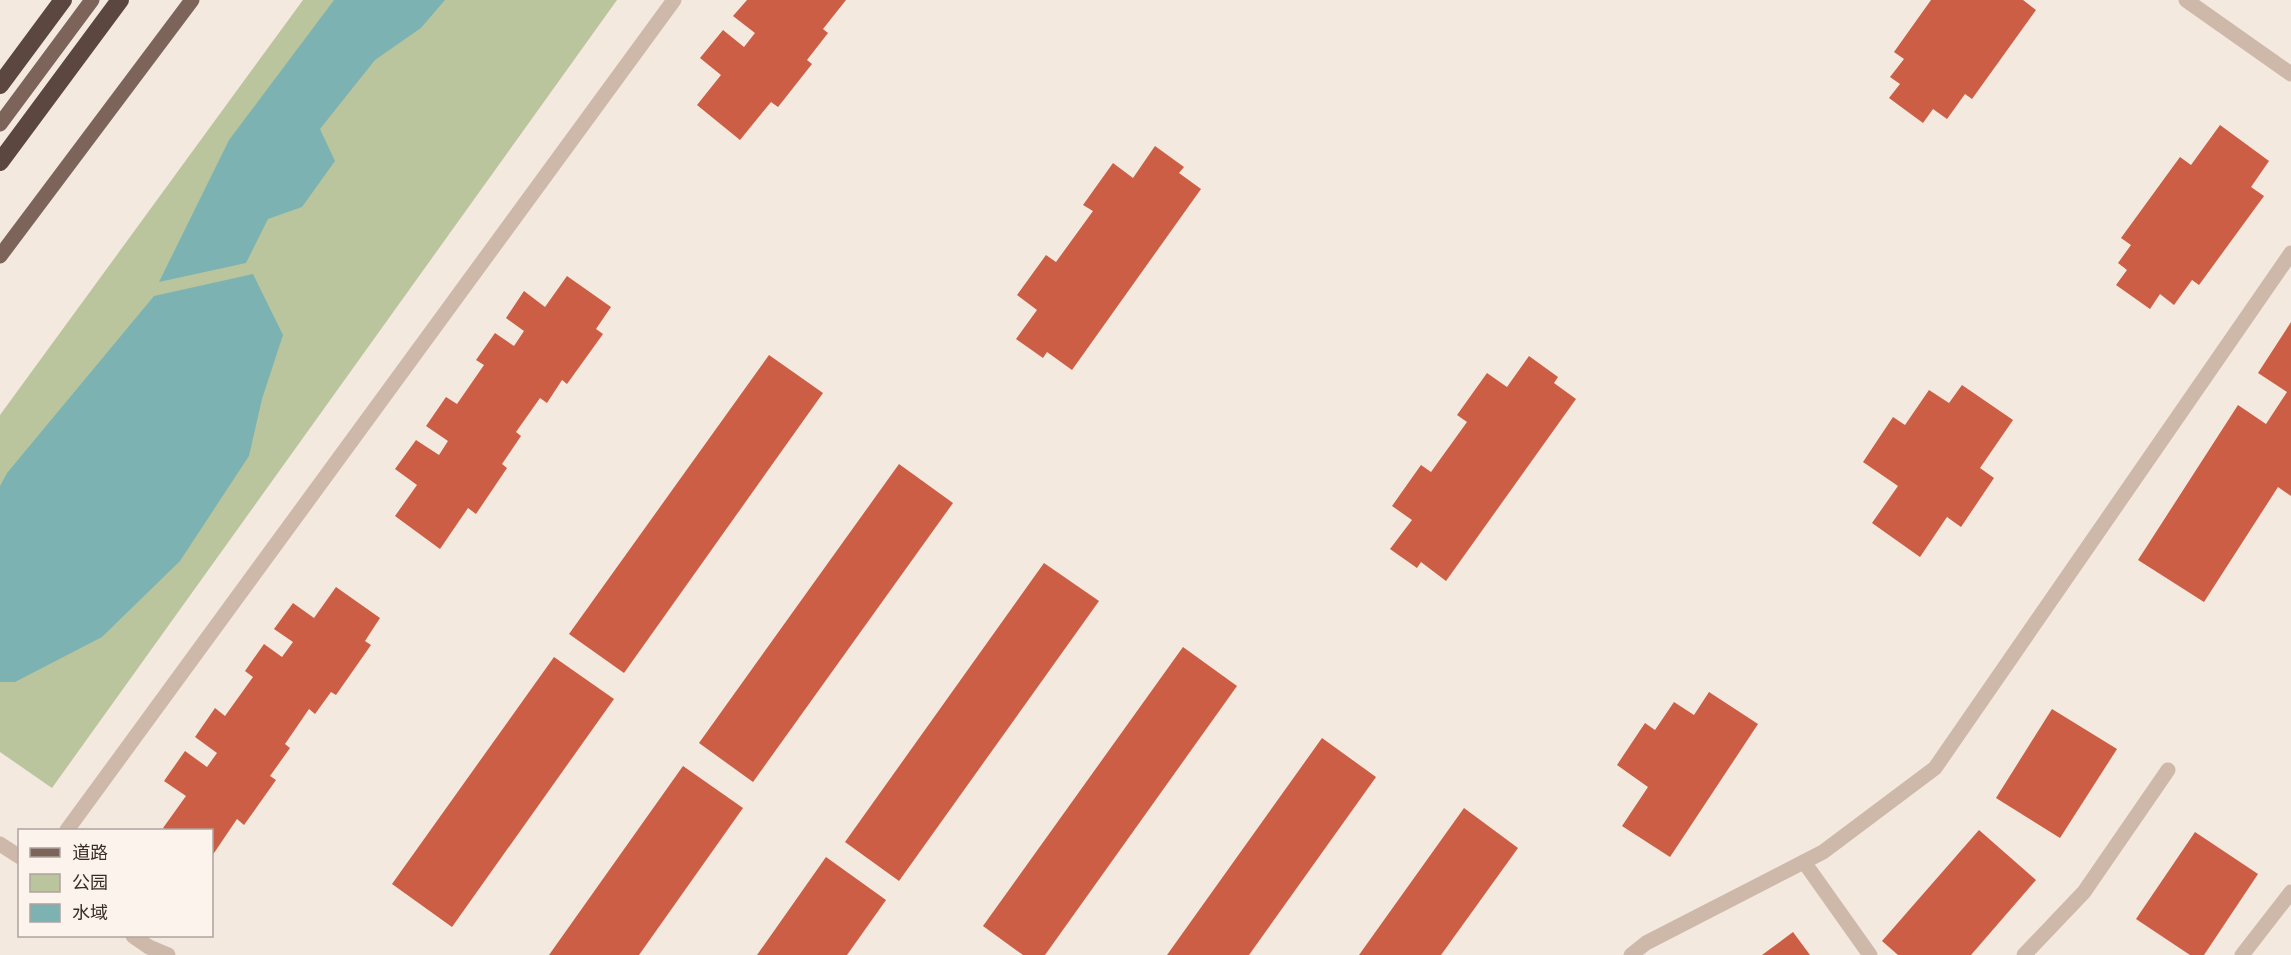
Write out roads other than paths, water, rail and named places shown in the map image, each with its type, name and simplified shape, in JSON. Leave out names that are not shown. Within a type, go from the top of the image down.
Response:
[{"type":"highway","points":[[0,85],[63,0]]},
{"type":"highway","points":[[0,162],[120,0]]},
{"type":"main road","points":[[0,124],[92,0]]},
{"type":"main road","points":[[0,256],[192,0]]},
{"type":"street","points":[[68,829],[674,0]]},
{"type":"street","points":[[2186,0],[2291,74]]},
{"type":"street","points":[[1631,955],[1646,943],[1823,852],[1935,768],[2291,253]]},
{"type":"street","points":[[2024,955],[2084,892],[2168,770]]},
{"type":"street","points":[[0,844],[18,856]]},
{"type":"street","points":[[1804,862],[1870,955]]},
{"type":"street","points":[[2242,955],[2291,892]]},
{"type":"street","points":[[134,937],[149,947],[168,955]]},
{"type":"water","points":[[334,0],[445,0],[421,28],[375,60],[320,129],[335,161],[302,207],[268,219],[246,263],[159,282],[229,140]]},
{"type":"water","points":[[253,274],[283,335],[262,399],[249,456],[180,561],[102,637],[15,682],[0,682],[0,486],[7,473],[154,296]]}]
